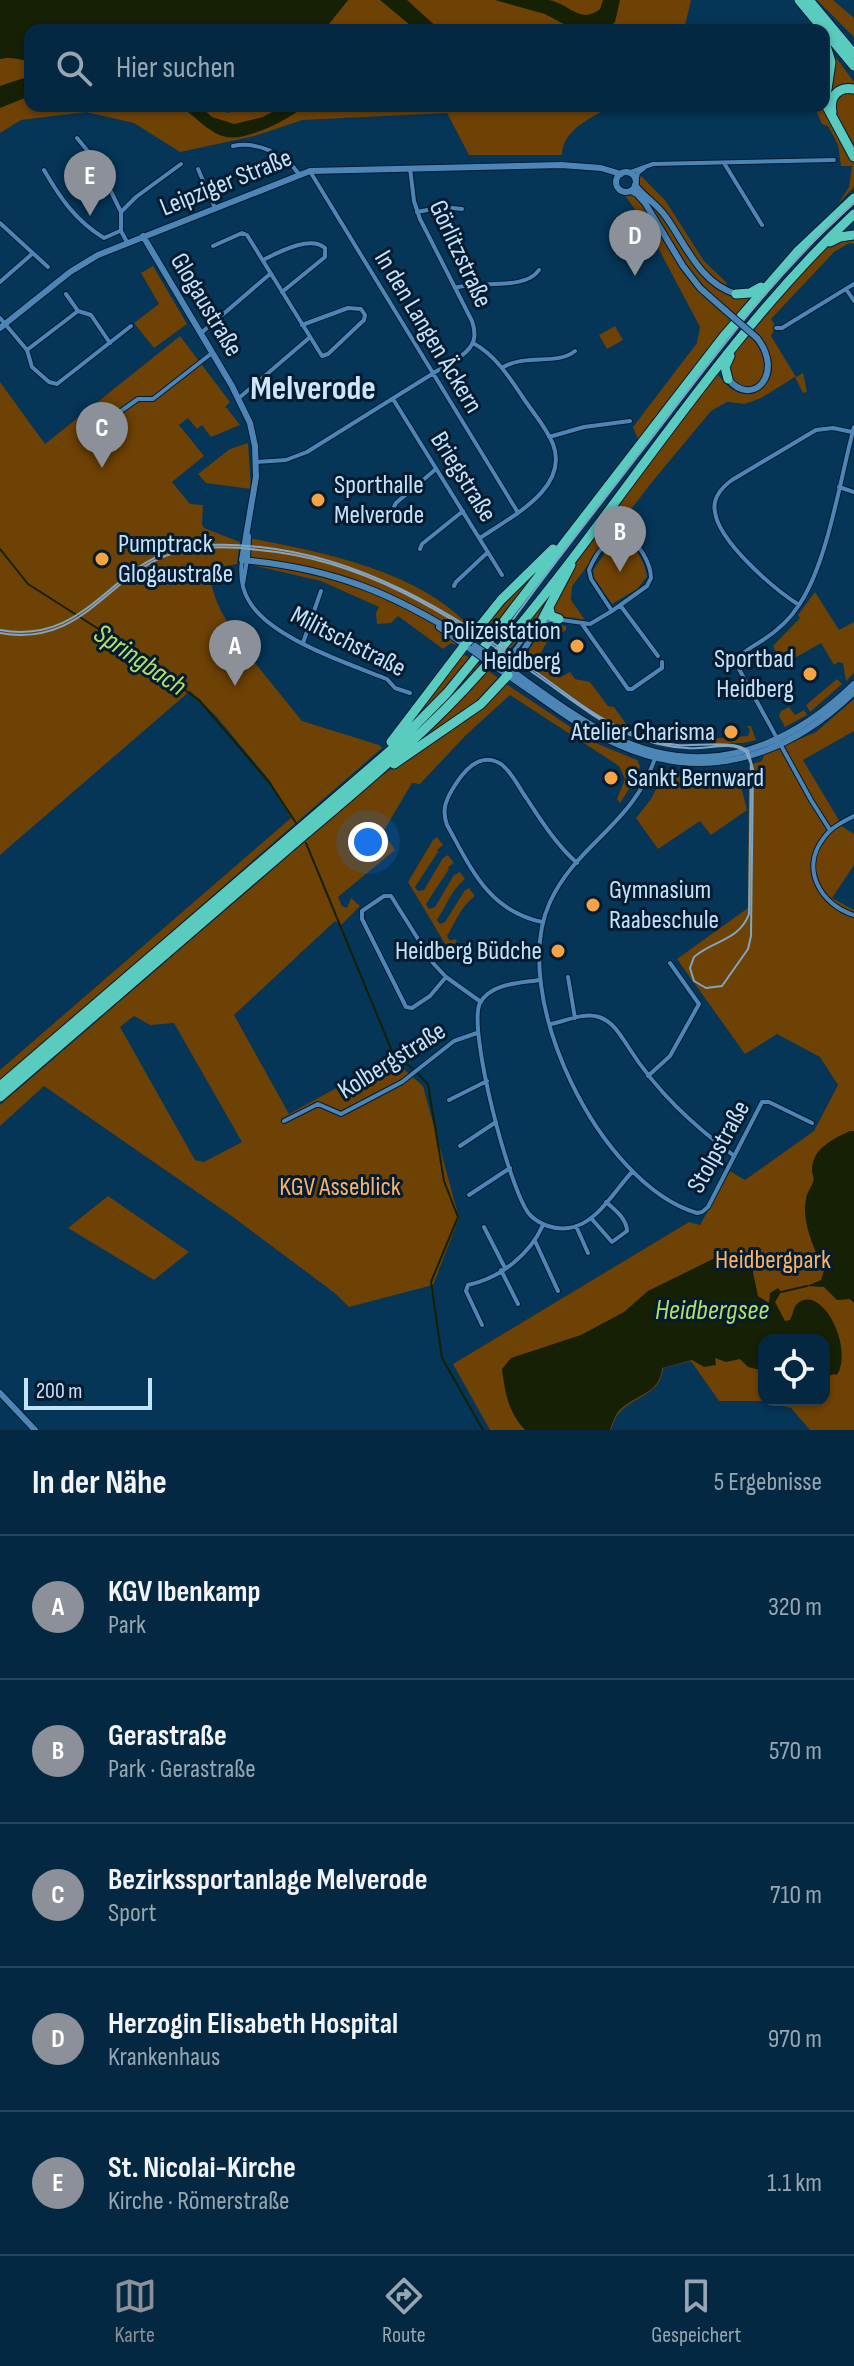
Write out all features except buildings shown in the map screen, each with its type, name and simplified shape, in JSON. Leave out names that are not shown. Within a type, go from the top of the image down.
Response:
[{"type":"highway","points":[[798,0],[853,43]]},
{"type":"highway","points":[[811,0],[819,24]]},
{"type":"highway","points":[[815,11],[827,24]]},
{"type":"highway","points":[[815,11],[824,24]]},
{"type":"highway","points":[[830,28],[854,54]]},
{"type":"highway","points":[[830,32],[854,66]]},
{"type":"highway","points":[[830,44],[854,75]]},
{"type":"highway","points":[[854,89],[839,91],[831,104],[833,114],[854,149]]},
{"type":"highway","points":[[830,112],[854,157]]},
{"type":"highway","points":[[839,212],[854,191]]},
{"type":"highway","points":[[0,1086],[367,770],[447,693],[724,336],[768,284],[854,198]]},
{"type":"highway","points":[[0,1097],[430,724],[476,676],[734,346],[817,251],[854,214]]},
{"type":"highway","points":[[817,251],[840,237],[854,235]]},
{"type":"highway","points":[[736,294],[750,293],[768,284]]},
{"type":"highway","points":[[728,379],[725,367],[734,346]]},
{"type":"highway","points":[[367,770],[470,646],[501,600],[571,534]]},
{"type":"highway","points":[[541,622],[589,535]]},
{"type":"highway","points":[[549,608],[551,616],[563,620]]},
{"type":"highway","points":[[364,784],[475,709],[503,668]]},
{"type":"street","points":[[77,138],[96,161],[121,212],[121,231],[127,242]]},
{"type":"street","points":[[233,146],[249,144],[262,147],[293,166],[299,174]]},
{"type":"street","points":[[622,176],[653,164],[834,160]]},
{"type":"street","points":[[724,163],[762,225]]},
{"type":"street","points":[[121,212],[181,164]]},
{"type":"street","points":[[653,164],[638,173],[634,186],[666,217],[700,269],[716,284],[736,294]]},
{"type":"street","name":"Leipziger Straße","points":[[2,323],[70,272],[106,251],[299,174],[310,171],[555,165],[591,168],[622,176],[634,186],[690,276],[757,338],[769,358],[766,379],[748,389],[736,387],[728,379]]},
{"type":"street","name":"Görlitzstraße","points":[[256,462],[279,461],[303,454],[461,356],[473,343],[474,326],[417,212],[410,168]]},
{"type":"street","points":[[198,169],[215,208]]},
{"type":"street","points":[[44,170],[58,195],[79,221],[104,238],[106,251]]},
{"type":"street","name":"In den Langen Äckern","points":[[310,171],[517,511]]},
{"type":"street","name":"Leipziger Straße","points":[[622,176],[621,190],[634,186]]},
{"type":"street","points":[[417,212],[443,207],[462,209]]},
{"type":"street","points":[[0,223],[48,267]]},
{"type":"street","points":[[104,238],[121,231]]},
{"type":"street","points":[[213,246],[245,233],[309,338],[322,356],[364,320],[364,311],[348,308],[302,325]]},
{"type":"street","name":"Glogaustraße","points":[[143,236],[239,398],[250,423],[256,462],[255,496],[244,560]]},
{"type":"street","points":[[263,260],[308,244],[319,243],[325,248],[325,257],[282,292]]},
{"type":"street","points":[[0,282],[32,254]]},
{"type":"street","points":[[455,288],[466,284],[527,281],[539,270]]},
{"type":"street","points":[[200,334],[270,274]]},
{"type":"street","points":[[776,328],[782,328],[854,284]]},
{"type":"street","points":[[846,289],[854,301]]},
{"type":"street","points":[[66,294],[78,311],[91,315],[110,343]]},
{"type":"street","points":[[27,350],[78,311]]},
{"type":"street","points":[[2,323],[27,350],[32,367],[54,384],[61,383],[131,326]]},
{"type":"street","points":[[239,398],[309,338]]},
{"type":"street","points":[[473,343],[502,368],[549,437],[556,460],[553,477],[544,490],[480,538]]},
{"type":"street","points":[[502,368],[523,359],[563,357],[575,351]]},
{"type":"street","points":[[121,411],[138,399],[153,399],[212,353]]},
{"type":"street","name":"Briegstraße","points":[[393,399],[502,575]]},
{"type":"street","points":[[549,437],[584,427],[630,421]]},
{"type":"street","points":[[799,605],[765,580],[725,534],[715,512],[716,498],[732,480],[808,433],[826,428],[853,430],[815,572],[799,605],[777,630],[741,655],[739,669],[830,830]]},
{"type":"street","points":[[394,507],[436,469]]},
{"type":"street","points":[[839,487],[854,492]]},
{"type":"street","points":[[420,549],[422,544],[463,511]]},
{"type":"street","points":[[503,668],[528,632],[541,622],[563,620],[594,623],[612,611],[647,586],[652,574],[634,541],[621,534],[608,542],[589,570],[591,579],[612,611]]},
{"type":"street","points":[[454,586],[488,552]]},
{"type":"street","points":[[244,560],[294,565],[340,576],[406,603],[605,739],[656,756],[700,758],[730,755],[780,742],[817,724],[854,692]]},
{"type":"street","name":"Militschstraße","points":[[244,560],[243,584],[248,599],[257,611],[303,643],[387,679],[395,688],[410,693]]},
{"type":"street","points":[[303,643],[321,591]]},
{"type":"street","points":[[620,605],[658,656]]},
{"type":"street","points":[[503,668],[533,636],[563,620]]},
{"type":"street","points":[[533,636],[541,622]]},
{"type":"street","points":[[582,624],[626,687],[632,689],[662,668],[662,662]]},
{"type":"street","points":[[780,742],[818,716],[854,684]]},
{"type":"street","points":[[540,980],[489,992],[476,1016],[477,1033],[496,1122],[520,1200],[530,1215],[543,1225],[557,1228],[576,1226],[591,1218],[632,1172],[608,1143],[577,1092],[551,1024],[540,980],[538,948],[542,922],[554,893],[577,863],[634,802],[648,779],[656,756]]},
{"type":"street","points":[[542,922],[520,916],[497,902],[447,825],[445,802],[465,770],[477,762],[488,760],[503,766],[553,838],[577,863]]},
{"type":"street","points":[[854,816],[830,830],[816,850],[813,865],[815,880],[828,901],[854,915]]},
{"type":"street","points":[[446,977],[430,996],[412,1008],[406,1007],[362,919],[362,911],[384,896],[391,896],[433,963],[446,977],[481,1002]]},
{"type":"street","points":[[648,1076],[670,1056],[699,1004],[670,963]]},
{"type":"street","points":[[568,977],[575,1018]]},
{"type":"street","points":[[551,1024],[596,1016],[612,1025],[648,1076],[692,1124],[733,1155]]},
{"type":"street","name":"Kolbergstraße","points":[[284,1121],[318,1104],[341,1114],[402,1082],[454,1041],[477,1033]]},
{"type":"street","points":[[449,1100],[487,1081]]},
{"type":"street","name":"Stolpstraße","points":[[632,1172],[664,1198],[692,1211],[702,1212],[708,1207],[762,1102],[769,1102],[812,1123]]},
{"type":"street","points":[[460,1146],[496,1122]]},
{"type":"street","points":[[469,1195],[510,1168]]},
{"type":"street","points":[[591,1218],[612,1242],[627,1231],[628,1227],[620,1214],[606,1202]]},
{"type":"street","points":[[482,1325],[466,1291],[468,1285],[519,1259],[535,1241],[543,1225]]},
{"type":"street","points":[[576,1226],[588,1253]]},
{"type":"street","points":[[484,1227],[518,1304]]},
{"type":"street","points":[[535,1241],[558,1291]]},
{"type":"street","points":[[0,1393],[35,1430]]},
{"type":"green space","points":[[348,0],[691,0],[685,24],[329,24]]},
{"type":"green space","points":[[817,0],[833,0],[854,18],[854,37]]},
{"type":"green space","points":[[832,52],[854,86],[830,98]]},
{"type":"green space","points":[[0,59],[24,59],[24,112],[86,112],[21,120],[0,133]]},
{"type":"green space","points":[[854,92],[854,145],[836,114],[836,99],[844,93]]},
{"type":"green space","points":[[86,112],[601,112],[573,131],[563,146],[562,155],[469,155],[447,113],[302,120],[255,136],[180,152],[134,123]]},
{"type":"green space","points":[[817,112],[825,112],[854,164],[854,187],[838,204],[849,187],[852,166],[841,166],[838,145],[828,126],[822,124]]},
{"type":"green space","points":[[639,174],[665,200],[704,261],[727,283],[723,291],[751,296],[638,439],[633,427],[697,343],[700,327],[646,225],[624,194],[635,189]]},
{"type":"green space","points":[[854,238],[854,244],[849,243],[834,252],[771,319],[776,327],[771,336],[796,377],[803,373],[807,392],[803,393],[795,377],[761,398],[745,404],[727,402],[711,411],[572,586],[571,600],[585,620],[554,615],[554,603],[589,540],[717,374],[739,393],[763,386],[772,370],[771,360],[754,330],[816,257],[835,242]]},
{"type":"green space","points":[[153,266],[187,324],[154,348],[134,323],[159,304],[141,273]]},
{"type":"green space","points":[[615,326],[623,340],[607,349],[599,335]]},
{"type":"green space","points":[[748,333],[760,348],[766,373],[755,385],[744,387],[733,381],[731,366],[735,350]]},
{"type":"green space","points":[[180,336],[230,402],[223,409],[226,407],[240,425],[211,437],[202,425],[197,429],[188,418],[179,425],[204,456],[172,482],[190,504],[203,505],[204,528],[240,542],[237,564],[208,569],[222,612],[233,630],[250,646],[246,652],[302,721],[382,748],[0,1081],[0,1070],[291,818],[270,781],[216,716],[190,691],[0,855],[0,382],[45,444]]},
{"type":"green space","points":[[248,443],[251,489],[206,483],[198,474],[230,449]]},
{"type":"green space","points":[[249,538],[337,557],[396,577],[449,607],[470,627],[455,645],[451,643],[443,649],[398,616],[391,623],[377,624],[379,607],[321,581],[247,564]]},
{"type":"green space","points":[[623,538],[639,555],[647,577],[637,589],[612,604],[594,578],[593,570],[611,544]]},
{"type":"green space","points":[[538,569],[487,635],[478,630],[504,598]]},
{"type":"green space","points":[[559,583],[540,619],[509,650],[506,646]]},
{"type":"green space","points":[[815,592],[839,630],[854,622],[854,673],[846,681],[843,663],[834,665],[821,643],[786,663],[773,646],[800,618],[798,615]]},
{"type":"green space","points":[[558,625],[566,626],[566,630],[547,642],[536,661],[559,678],[570,672],[575,679],[590,682],[608,706],[614,707],[629,728],[642,733],[642,737],[598,716],[522,660],[539,635]]},
{"type":"green space","points":[[461,652],[500,679],[489,693],[392,763],[397,739]]},
{"type":"green space","points":[[837,679],[842,684],[810,712],[806,705]]},
{"type":"green space","name":"KGV Asseblick","points":[[506,684],[593,742],[637,760],[640,766],[638,775],[620,803],[617,799],[625,779],[619,766],[510,695],[466,735],[420,784],[412,783],[383,832],[395,850],[338,897],[342,906],[347,908],[351,898],[360,906],[341,925],[335,921],[234,1015],[289,1114],[391,1058],[423,1086],[459,1218],[433,1285],[349,1307],[233,1217],[44,1086],[0,1126],[0,1105],[378,778],[482,707]],"holes":[[[134,1016],[150,1025],[174,1023],[242,1142],[204,1162],[195,1160],[120,1027]]]},
{"type":"green space","name":"Heidbergpark","points":[[854,699],[854,731],[803,760],[843,827],[854,834],[854,865],[832,898],[854,910],[854,1430],[810,1430],[791,1408],[783,1406],[830,1406],[830,1334],[758,1334],[758,1401],[719,1401],[691,1361],[663,1368],[658,1384],[625,1407],[611,1430],[490,1430],[453,1364],[689,1222],[700,1225],[730,1171],[745,1180],[814,1131],[838,1085],[820,1057],[777,1034],[745,1054],[677,959],[748,908],[749,765],[762,761],[764,754],[816,732]]},
{"type":"green space","points":[[789,707],[795,715],[804,710],[807,715],[785,727],[779,716]]},
{"type":"green space","points":[[747,726],[751,726],[756,740],[707,743],[708,739],[748,736],[750,730]]},
{"type":"green space","points":[[737,770],[747,810],[711,835],[700,821],[658,849],[636,818],[651,799],[665,772],[703,774]]},
{"type":"green space","points":[[437,837],[443,845],[415,887],[418,891],[424,890],[443,858],[448,855],[454,863],[448,867],[426,904],[429,909],[435,907],[454,875],[460,872],[465,879],[452,893],[437,920],[440,924],[445,922],[465,890],[469,888],[475,896],[462,910],[447,936],[450,941],[457,941],[450,952],[408,882]]},
{"type":"green space","points":[[108,1196],[189,1252],[154,1280],[68,1228]]},
{"type":"water","points":[[0,0],[348,0],[329,24],[24,24],[24,60],[0,59]]},
{"type":"water","points":[[380,0],[407,0],[433,24],[409,24]]},
{"type":"water","points":[[495,0],[554,1],[586,15],[600,9],[603,0],[620,0],[613,24],[564,24],[545,14]]},
{"type":"water","points":[[24,78],[24,98],[0,108],[0,86]]},
{"type":"water","points":[[187,112],[207,112],[234,124],[272,112],[296,112],[268,128],[235,137],[214,132]]},
{"type":"water","name":"Heidbergsee","points":[[854,1131],[854,1303],[850,1299],[837,1300],[824,1287],[807,1286],[821,1280],[824,1271],[805,1217],[816,1155],[825,1145]]},
{"type":"water","name":"Heidbergsee","points":[[717,1257],[750,1258],[758,1296],[769,1303],[770,1293],[778,1288],[781,1292],[775,1302],[785,1321],[790,1320],[798,1303],[807,1299],[817,1302],[825,1310],[833,1321],[841,1349],[837,1375],[830,1376],[830,1334],[758,1334],[758,1370],[748,1367],[740,1359],[726,1362],[715,1358],[716,1365],[704,1367],[692,1360],[662,1368],[657,1384],[624,1406],[614,1418],[610,1430],[525,1430],[511,1409],[504,1386],[502,1369],[511,1358],[581,1335],[624,1312],[648,1291]]},
{"type":"waterway","name":"Springbach","points":[[0,549],[28,584],[199,700],[269,782],[296,823]]},
{"type":"waterway","name":"Springbach","points":[[306,843],[392,1051],[414,1070]]},
{"type":"waterway","name":"Springbach","points":[[418,1074],[428,1084],[444,1181],[458,1217],[431,1282],[442,1358],[483,1430]]},
{"type":"waterway","points":[[781,1292],[807,1286]]},
{"type":"tram line","points":[[507,655],[501,641],[506,629],[562,554],[751,312],[800,255],[854,203]]},
{"type":"tram line","points":[[0,630],[31,631],[57,625],[79,614],[139,567],[162,554],[188,547],[260,547],[334,562],[369,575],[402,590],[466,626],[612,724],[651,740],[670,744],[725,744],[742,747],[748,751],[753,769],[751,936],[748,949],[722,986],[706,988],[694,981],[690,968],[694,957],[739,930],[749,914],[751,764],[746,752],[725,746],[672,747],[650,742],[615,728],[436,610],[369,577],[297,555],[232,548],[187,550],[161,558],[139,570],[79,617],[57,628],[31,635],[0,633]]},
{"type":"place","name":"St. Nicolai-Kirche","points":[[90,216]]},
{"type":"place","name":"Herzogin Elisabeth Hospital","points":[[635,276]]},
{"type":"place","name":"Bezirkssportanlage Melverode","points":[[102,468]]},
{"type":"place","name":"Sporthalle Melverode","points":[[318,500]]},
{"type":"place","name":"Pumptrack Glogaustraße","points":[[102,559]]},
{"type":"place","name":"Gerastraße","points":[[620,572]]},
{"type":"place","name":"Polizeistation Heidberg","points":[[577,646]]},
{"type":"place","name":"Sportbad Heidberg","points":[[810,674]]},
{"type":"place","name":"KGV Ibenkamp","points":[[235,686]]},
{"type":"place","name":"Atelier Charisma","points":[[731,732]]},
{"type":"place","name":"Sankt Bernward","points":[[611,778]]},
{"type":"place","name":"Gymnasium Raabeschule","points":[[593,905]]},
{"type":"place","name":"Heidberg Büdche","points":[[558,951]]},
{"type":"district","name":"Melverode","points":[[313,388]]}]
